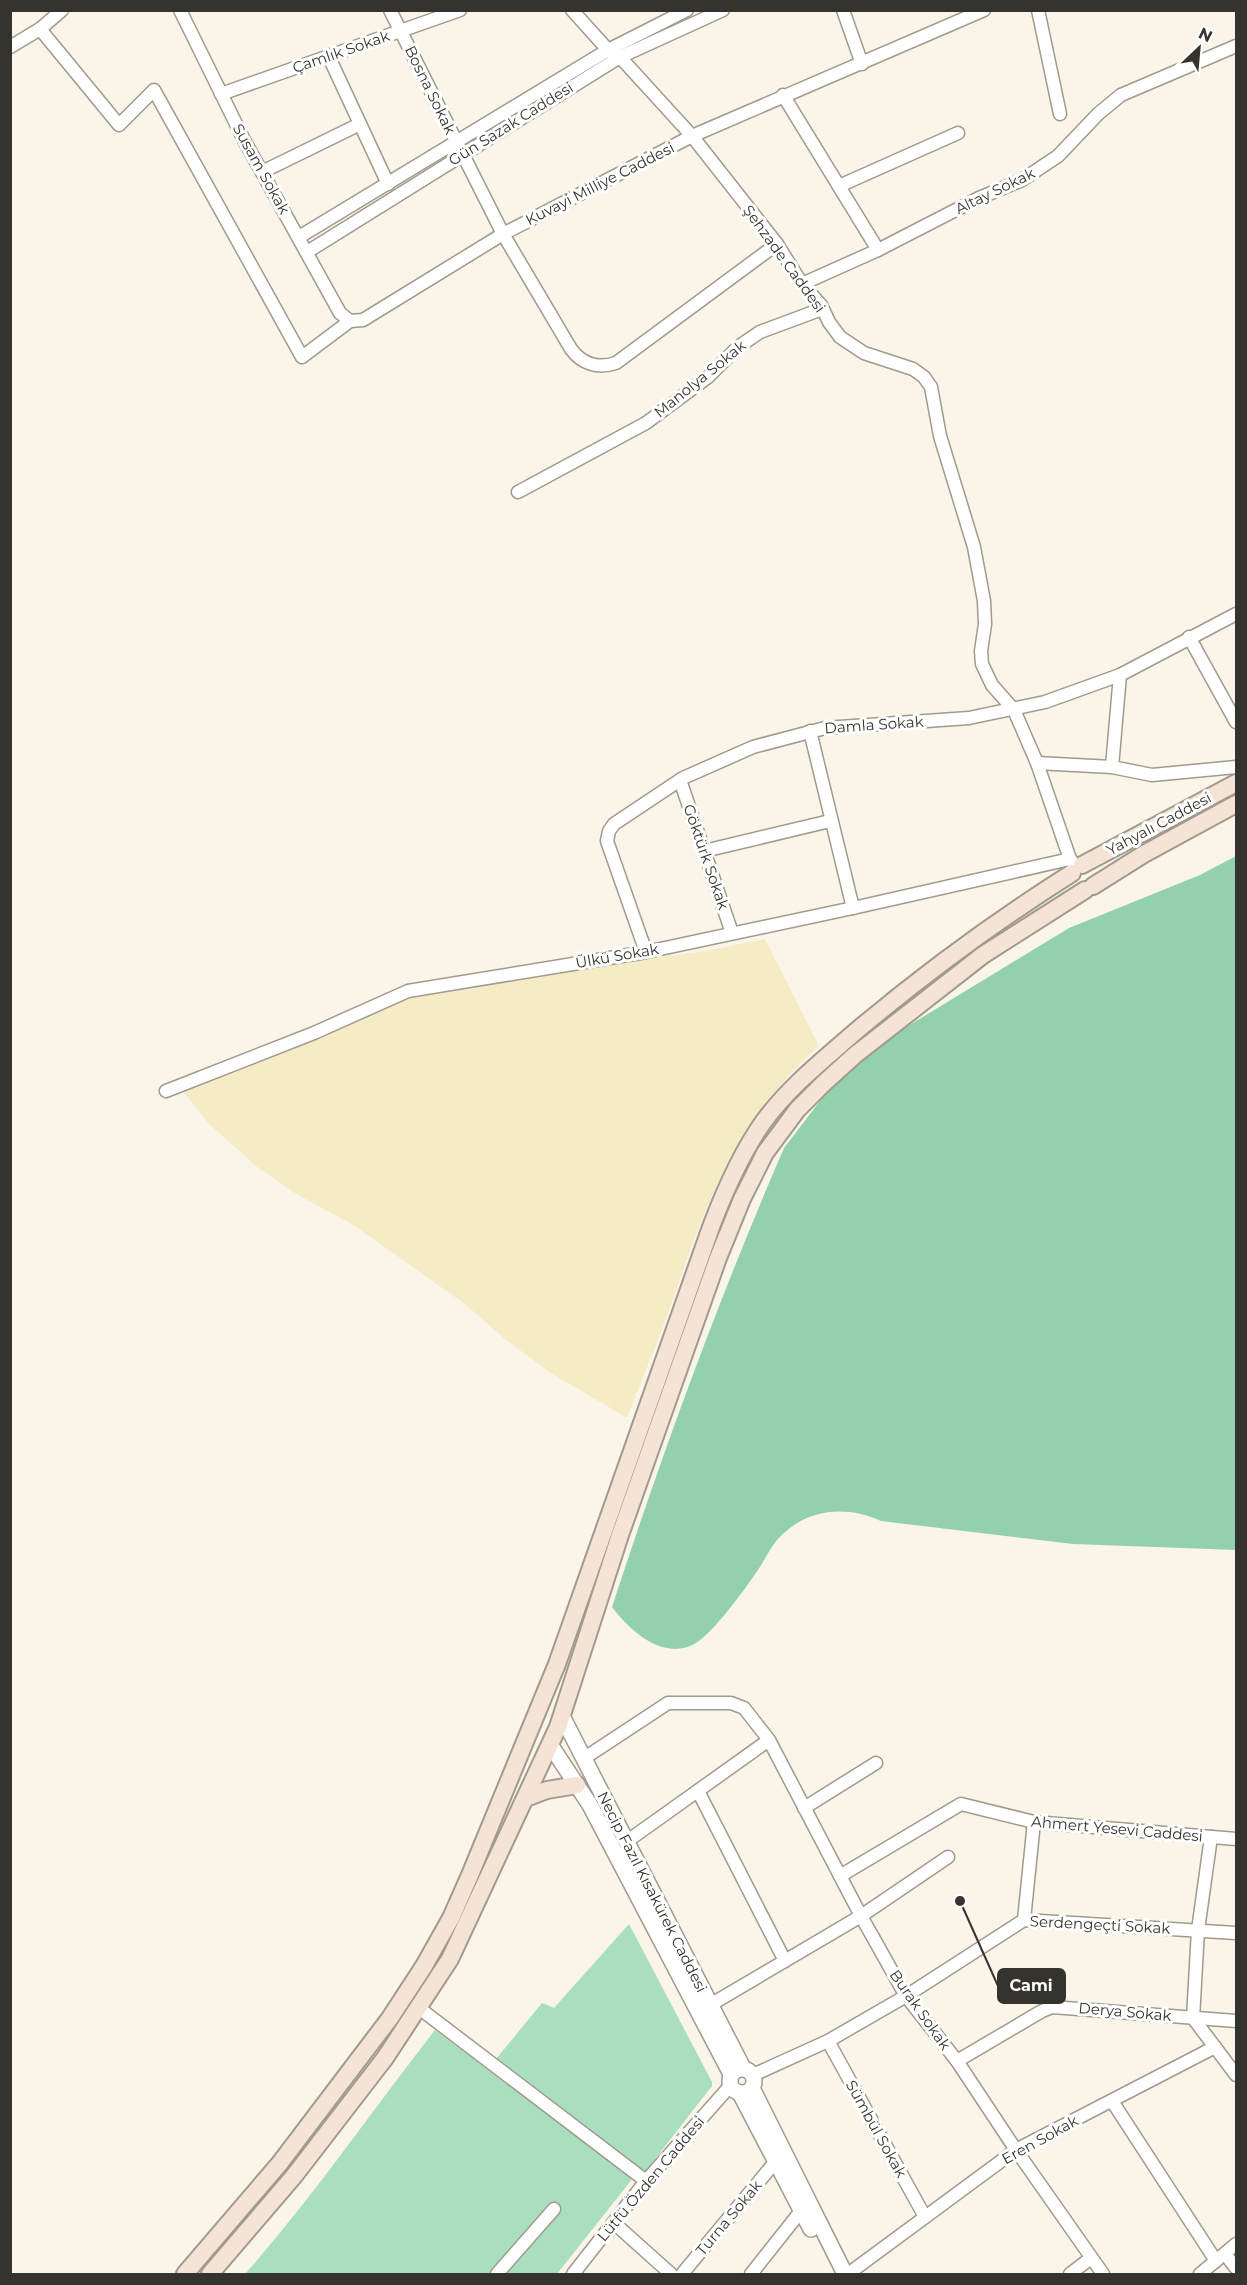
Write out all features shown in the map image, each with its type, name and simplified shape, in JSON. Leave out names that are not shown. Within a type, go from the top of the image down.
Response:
[{"type":"main road","name":"Yahyalı Caddesi","points":[[184,2274],[280,2163],[407,1993],[440,1939],[461,1896],[540,1706],[711,1227],[753,1138],[776,1106],[803,1077],[887,1006],[965,945],[1075,866],[1236,783]]},
{"type":"main road","name":"Yahyalı Caddesi","points":[[210,2274],[294,2176],[384,2058],[450,1959],[551,1746],[620,1535],[718,1258],[738,1208],[765,1153],[809,1097],[855,1055],[983,955],[1144,854],[1236,804]]},
{"type":"main road","points":[[1075,866],[1094,870],[1096,879],[1089,888]]},
{"type":"main road","points":[[540,1706],[562,1716]]},
{"type":"main road","points":[[528,1736],[551,1746]]},
{"type":"main road","points":[[526,1798],[547,1790],[577,1785]]},
{"type":"street","points":[[10,47],[40,29],[62,10]]},
{"type":"street","name":"Bosna Sokak","points":[[390,10],[503,234],[575,354],[585,362],[603,366],[616,363],[683,311],[777,244]]},
{"type":"street","name":"Çamlık Sokak","points":[[221,93],[460,10]]},
{"type":"street","name":"Şehzade Caddesi","points":[[572,10],[608,50],[620,57],[692,136],[777,244],[834,330],[847,344],[875,358],[913,369],[924,377],[931,387],[940,436],[974,547],[984,601],[982,664],[992,685],[1014,710],[1037,763],[1075,866]]},
{"type":"street","name":"Gün Sazak Caddesi","points":[[299,237],[608,50],[687,10]]},
{"type":"street","name":"Gün Sazak Caddesi","points":[[307,252],[620,57],[723,10]]},
{"type":"street","points":[[843,10],[862,64]]},
{"type":"street","name":"Kuvayi Milliye Caddesi","points":[[40,29],[119,125],[154,90],[302,357],[350,321],[363,320],[503,234],[692,136],[984,10]]},
{"type":"street","points":[[1038,10],[1060,114]]},
{"type":"street","name":"Susam Sokak","points":[[180,11],[262,172],[340,313],[350,321]]},
{"type":"street","name":"Altay Sokak","points":[[802,284],[879,250],[979,198],[1035,173],[1068,148],[1106,107],[1130,90],[1236,46]]},
{"type":"street","points":[[328,55],[388,184]]},
{"type":"street","points":[[783,95],[879,250]]},
{"type":"street","points":[[262,172],[360,124]]},
{"type":"street","points":[[839,186],[958,133]]},
{"type":"street","name":"Manolya Sokak","points":[[519,492],[646,423],[708,377],[733,351],[760,332],[822,309]]},
{"type":"street","name":"Damla Sokak","points":[[646,952],[607,841],[608,834],[614,824],[680,780],[753,747],[810,731],[850,725],[944,720],[1014,710],[1070,694],[1120,675],[1236,614]]},
{"type":"street","points":[[1189,637],[1236,722]]},
{"type":"street","points":[[1112,767],[1120,675]]},
{"type":"street","points":[[810,731],[853,908]]},
{"type":"street","points":[[1037,763],[1112,767],[1152,775],[1236,767]]},
{"type":"street","name":"Göktürk Sokak","points":[[680,780],[732,933]]},
{"type":"street","points":[[704,851],[830,820]]},
{"type":"street","name":"Ülkü Sokak","points":[[166,1091],[314,1034],[408,991],[646,952],[853,908],[1075,866]]},
{"type":"street","name":"Burak Sokak","points":[[583,1759],[668,1703],[731,1703],[744,1708],[769,1740],[861,1916],[906,1996],[957,2061],[1016,2151],[1103,2274]]},
{"type":"street","name":"Necip Fazıl Kısakürek Caddesi","points":[[562,1716],[710,2005],[776,2161],[834,2274]]},
{"type":"street","points":[[626,1842],[769,1740]]},
{"type":"street","name":"Necip Fazıl Kısakürek Caddesi","points":[[551,1746],[590,1805],[846,2274]]},
{"type":"street","points":[[804,1808],[876,1763]]},
{"type":"street","points":[[698,1791],[785,1961]]},
{"type":"street","name":"Ahmert Yesevi Caddesi","points":[[840,1876],[961,1804],[1034,1822],[1236,1839]]},
{"type":"street","points":[[1024,1920],[1034,1822]]},
{"type":"street","points":[[1211,1838],[1198,1930],[1193,2018],[1236,2075]]},
{"type":"street","points":[[710,2005],[861,1916],[948,1857]]},
{"type":"street","name":"Serdengeçti Sokak","points":[[742,2081],[828,2041],[906,1996],[1024,1920],[1236,1933]]},
{"type":"street","name":"Derya Sokak","points":[[957,2061],[1052,2007],[1236,2021]]},
{"type":"street","points":[[419,2008],[646,2181]]},
{"type":"street","name":"Sümbül Sokak","points":[[828,2041],[925,2217]]},
{"type":"street","name":"Eren Sokak","points":[[846,2274],[1016,2151],[1215,2047]]},
{"type":"street","name":"Lütfü Özden Caddesi","points":[[573,2274],[646,2181],[742,2081]]},
{"type":"street","points":[[1112,2101],[1220,2258],[1236,2268]]},
{"type":"street","name":"Turna Sokak","points":[[682,2274],[776,2161]]},
{"type":"street","points":[[497,2274],[554,2209]]},
{"type":"street","points":[[751,2274],[801,2211]]},
{"type":"street","points":[[614,2223],[671,2274]]},
{"type":"street","points":[[1200,2274],[1236,2244]]},
{"type":"street","points":[[1070,2274],[1091,2258]]},
{"type":"green space","points":[[1236,856],[1236,1550],[1073,1544],[881,1521],[856,1513],[831,1512],[806,1518],[780,1537],[729,1610],[696,1643],[684,1648],[672,1649],[660,1646],[638,1634],[612,1607],[651,1491],[714,1318],[784,1148],[823,1097],[875,1046],[1069,928],[1200,875]]},
{"type":"green space","points":[[629,1924],[712,2082],[712,2086],[645,2172],[496,2059],[542,2003],[554,2008]]},
{"type":"green space","points":[[435,2030],[633,2178],[557,2274],[245,2274],[319,2184]]},
{"type":"sand","points":[[765,939],[819,1046],[765,1104],[726,1166],[697,1233],[627,1418],[551,1373],[506,1340],[465,1304],[355,1226],[293,1192],[257,1167],[208,1123],[181,1089],[406,999],[478,988],[569,968],[700,952]]},
{"type":"place","name":"Cami","points":[[960,1901]]}]
